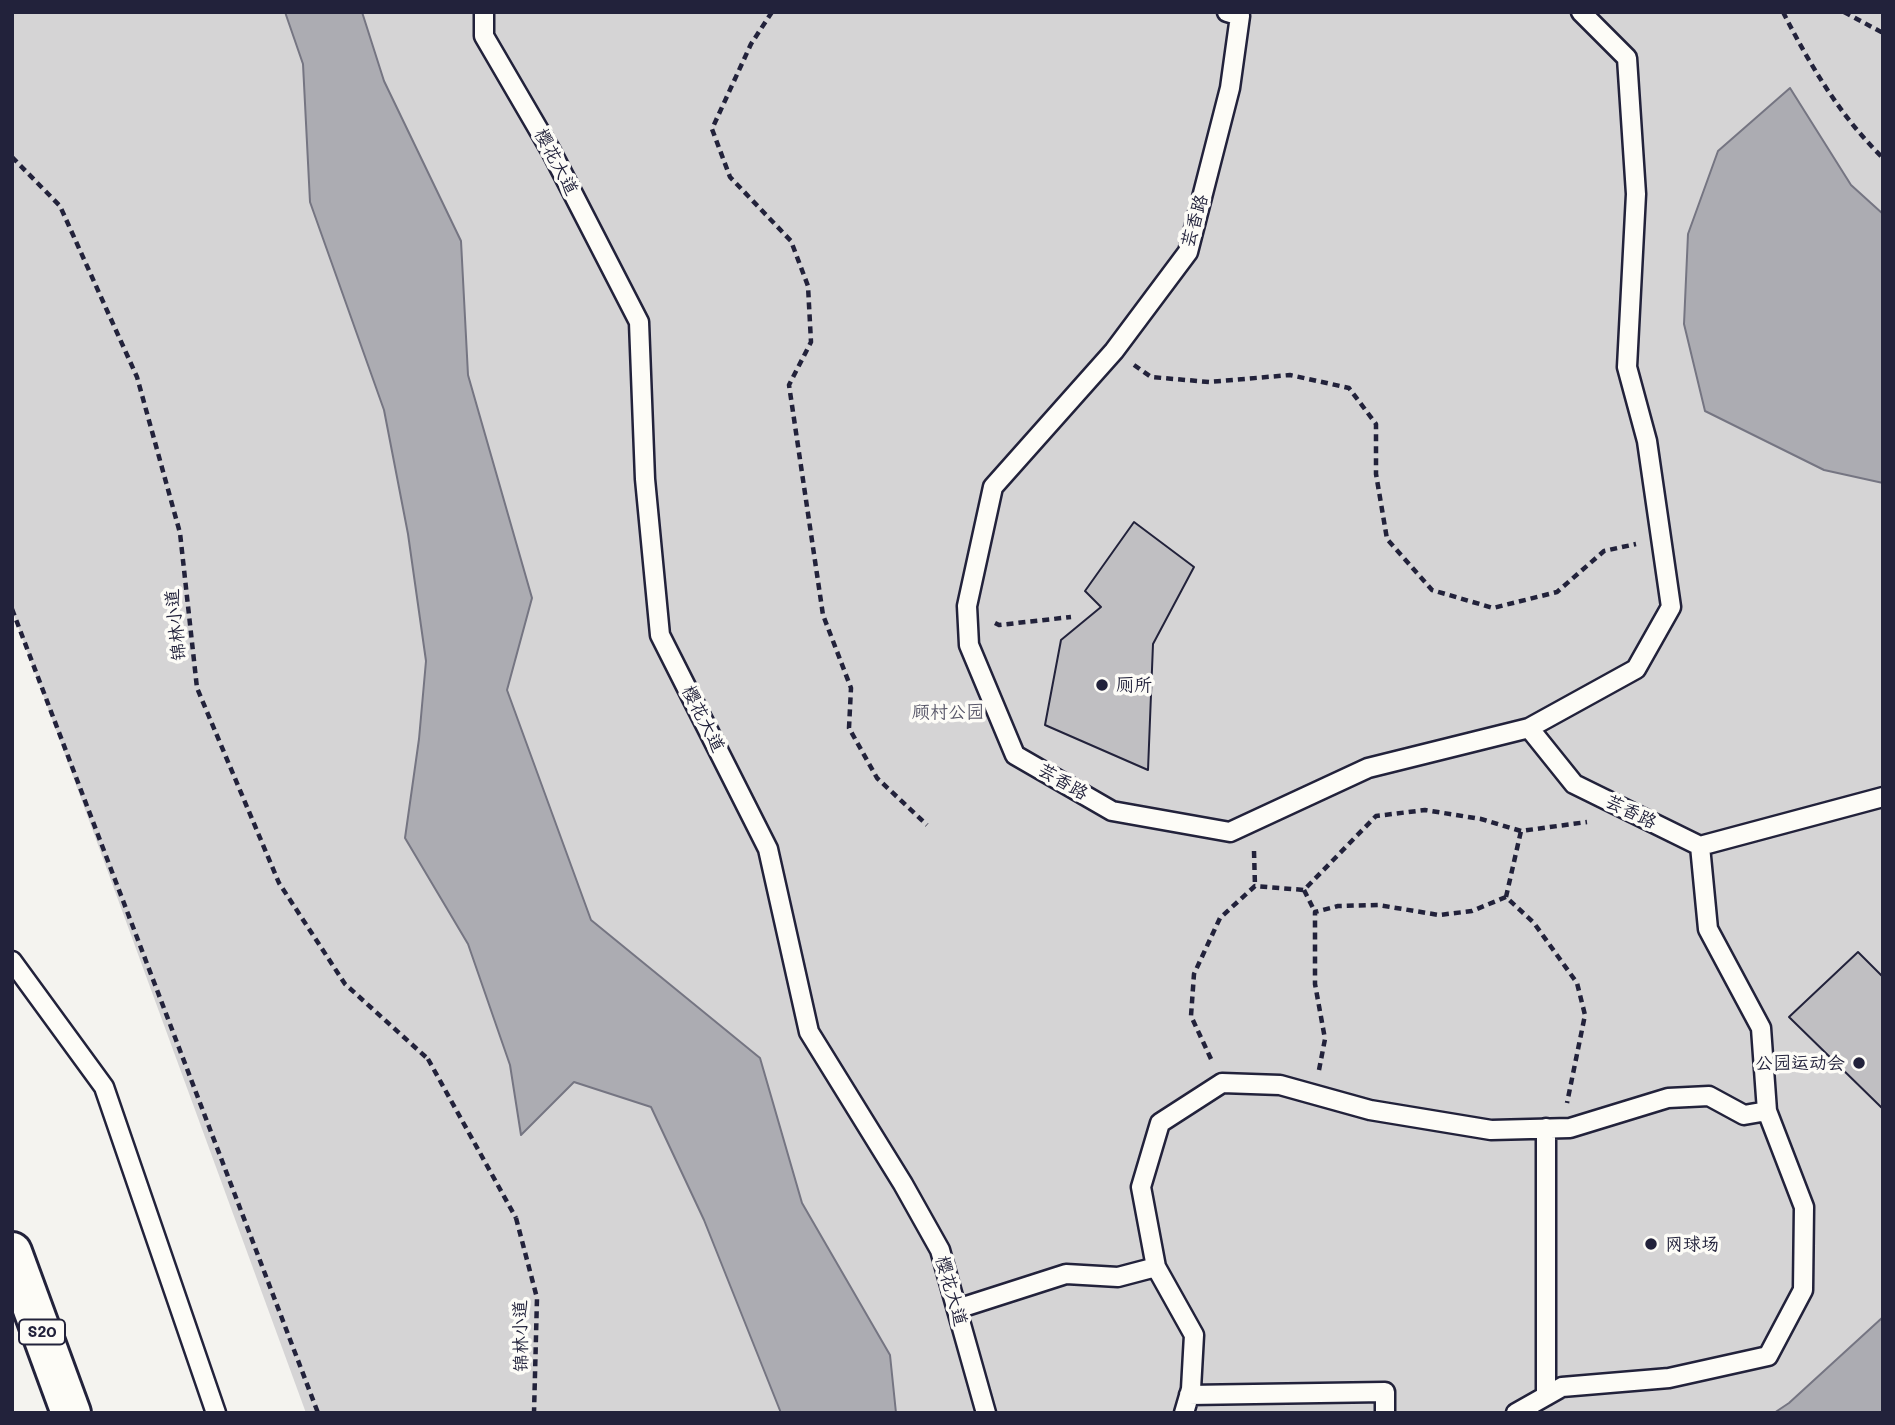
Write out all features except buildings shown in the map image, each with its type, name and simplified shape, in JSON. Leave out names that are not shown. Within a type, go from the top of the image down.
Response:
[{"type":"highway","name":"S20","points":[[12,1252],[71,1413]]},
{"type":"lane","name":"樱花大道","points":[[484,12],[484,36],[551,151],[639,322],[645,479],[660,635],[768,849],[809,1032],[903,1184],[940,1250],[986,1413]]},
{"type":"lane","points":[[1529,728],[1636,669],[1671,607],[1647,441],[1627,367],[1636,194],[1627,58],[1581,12]]},
{"type":"lane","name":"芸香路","points":[[1240,13],[1230,88],[1188,252],[1114,351],[993,487],[967,606],[970,645],[1015,755],[1112,811],[1230,832],[1368,768],[1529,728],[1574,784],[1700,846]]},
{"type":"lane","points":[[1517,1413],[1562,1387],[1669,1378],[1768,1356],[1803,1290],[1804,1207],[1767,1111],[1761,1028],[1708,929],[1700,846],[1883,797]]},
{"type":"lane","points":[[12,961],[104,1087],[216,1413]]},
{"type":"lane","points":[[1184,1413],[1189,1395],[1194,1335],[1156,1267],[1141,1187],[1160,1123],[1222,1083],[1280,1085],[1370,1110],[1490,1130],[1570,1128],[1668,1098],[1709,1096],[1744,1115],[1767,1111]]},
{"type":"lane","points":[[1546,1128],[1546,1396]]},
{"type":"lane","points":[[957,1309],[1066,1274],[1118,1277],[1156,1267]]},
{"type":"lane","points":[[1189,1395],[1385,1392],[1385,1413]]},
{"type":"path","points":[[772,12],[751,44],[712,129],[730,177],[791,241],[808,286],[811,342],[789,385],[823,615],[851,688],[849,729],[877,778],[927,825]]},
{"type":"path","points":[[1783,12],[1814,72],[1866,142],[1883,158]]},
{"type":"path","points":[[1844,12],[1883,33]]},
{"type":"path","name":"锦林小道","points":[[12,157],[60,206],[137,377],[180,533],[197,688],[279,883],[345,984],[428,1059],[516,1218],[537,1298],[534,1413]]},
{"type":"path","points":[[1114,351],[1151,377],[1209,382],[1290,375],[1349,388],[1376,424],[1376,474],[1387,538],[1432,590],[1493,608],[1557,592],[1604,551],[1661,538]]},
{"type":"path","points":[[967,606],[999,625],[1071,617]]},
{"type":"path","points":[[12,609],[318,1413]]},
{"type":"path","points":[[1304,890],[1376,816],[1425,810],[1481,819],[1521,831],[1589,821],[1613,803]]},
{"type":"path","points":[[1253,822],[1255,886]]},
{"type":"path","points":[[1506,897],[1521,831]]},
{"type":"path","points":[[1222,1083],[1191,1016],[1194,974],[1220,918],[1255,886],[1304,890]]},
{"type":"path","points":[[1304,890],[1315,912],[1315,984],[1325,1039],[1314,1095]]},
{"type":"path","points":[[1315,912],[1338,906],[1378,905],[1439,915],[1472,911],[1506,897]]},
{"type":"path","points":[[1506,897],[1534,923],[1577,983],[1586,1015],[1567,1102],[1570,1128]]},
{"type":"green space","name":"顾村公园","points":[[12,12],[1883,12],[1883,1413],[306,1413],[12,610]]},
{"type":"shaded area","points":[[285,12],[362,12],[384,81],[461,241],[468,375],[532,598],[507,690],[591,920],[760,1058],[802,1203],[890,1355],[896,1413],[781,1413],[704,1220],[651,1107],[574,1082],[521,1135],[510,1065],[468,944],[405,838],[419,739],[426,661],[408,534],[384,410],[310,202],[303,64]]},
{"type":"shaded area","points":[[1790,88],[1851,185],[1883,214],[1883,483],[1824,470],[1705,411],[1684,324],[1688,234],[1718,151]]},
{"type":"shaded area","points":[[1883,1317],[1883,1413],[1774,1413],[1789,1403]]},
{"type":"place","name":"厕所","points":[[1102,685]]},
{"type":"place","name":"公园运动会","points":[[1859,1063]]},
{"type":"place","name":"网球场","points":[[1651,1244]]}]
